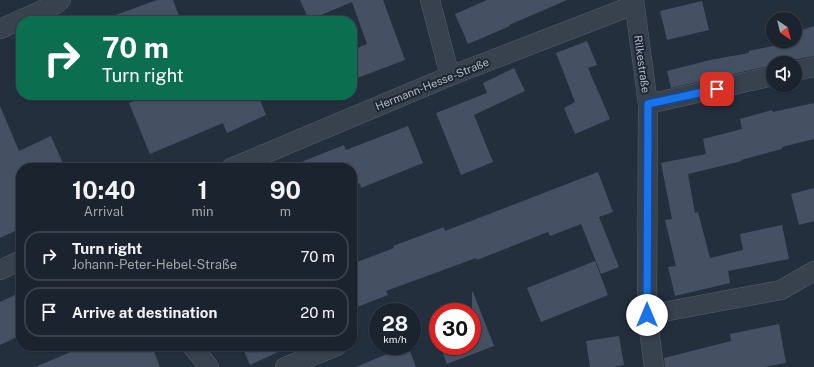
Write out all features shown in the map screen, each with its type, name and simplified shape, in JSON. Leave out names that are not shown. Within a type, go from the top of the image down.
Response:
[{"type":"street","points":[[27,16],[56,4],[61,0]]},
{"type":"street","points":[[430,0],[450,76]]},
{"type":"street","name":"Hermann-Hesse-Straße","points":[[242,163],[450,76],[634,2]]},
{"type":"street","name":"Rilkestraße","points":[[634,2],[648,104],[647,315],[654,367]]},
{"type":"street","points":[[2,26],[16,20]]},
{"type":"street","points":[[802,70],[814,67]]},
{"type":"street","points":[[648,104],[766,78]]},
{"type":"street","points":[[0,270],[16,262]]},
{"type":"street","points":[[647,315],[780,290],[814,271]]},
{"type":"street","points":[[196,351],[207,367]]},
{"type":"street","points":[[284,367],[324,351]]},
{"type":"building","points":[[157,0],[173,0],[179,16],[113,16]]},
{"type":"building","points":[[300,0],[383,0],[405,60],[357,78],[357,48],[367,44],[352,2],[319,16],[307,16]]},
{"type":"building","points":[[487,0],[567,0],[468,44],[455,14]]},
{"type":"building","points":[[702,1],[709,30],[667,40],[660,11]]},
{"type":"building","points":[[814,26],[814,56],[802,58],[802,56],[766,56],[766,67],[671,88],[667,71],[710,60],[749,53],[749,51],[766,47],[802,48],[802,30]]},
{"type":"building","points":[[587,41],[597,65],[588,68],[610,119],[575,134],[564,108],[575,102],[556,53]]},
{"type":"building","points":[[514,68],[525,91],[474,115],[493,162],[461,175],[436,113],[487,93],[483,83]]},
{"type":"building","points":[[136,100],[260,100],[266,115],[227,133],[223,123],[150,154],[129,103]]},
{"type":"building","points":[[814,103],[814,139],[782,147],[782,149],[741,160],[742,161],[688,174],[695,213],[698,212],[710,258],[743,250],[740,234],[782,225],[789,259],[728,271],[730,283],[675,296],[668,267],[676,266],[665,220],[672,219],[661,163],[706,154],[703,139],[742,129],[740,119],[772,110],[773,112]]},
{"type":"building","points":[[0,106],[19,151],[51,136],[63,163],[16,163],[16,230],[0,238]]},
{"type":"building","points":[[408,126],[423,163],[361,188],[360,183],[357,184],[357,163],[299,163],[344,145],[346,150]]},
{"type":"building","points":[[598,172],[613,212],[599,217],[619,267],[601,274],[581,224],[550,236],[548,232],[477,260],[476,258],[386,291],[388,295],[357,307],[357,262],[394,248],[393,246],[444,227],[445,231]]},
{"type":"building","points":[[814,188],[814,221],[799,225],[791,194]]},
{"type":"building","points":[[595,261],[608,295],[541,322],[527,288]]},
{"type":"building","points":[[472,292],[473,292],[477,303],[472,303]]},
{"type":"building","points":[[16,294],[16,337],[0,345],[0,302]]},
{"type":"building","points":[[481,313],[494,346],[481,351]]},
{"type":"building","points":[[779,324],[786,363],[764,367],[665,367],[664,358],[731,341],[730,334]]},
{"type":"building","points":[[619,336],[624,365],[613,367],[590,367],[586,341]]},
{"type":"building","points":[[73,351],[154,351],[160,367],[35,367]]},
{"type":"building","points":[[244,351],[280,351],[250,365]]},
{"type":"building","points":[[385,355],[411,355],[416,367],[356,367]]},
{"type":"building","points":[[444,355],[470,355],[447,364]]},
{"type":"route","points":[[647,315],[648,104],[717,89]]}]
